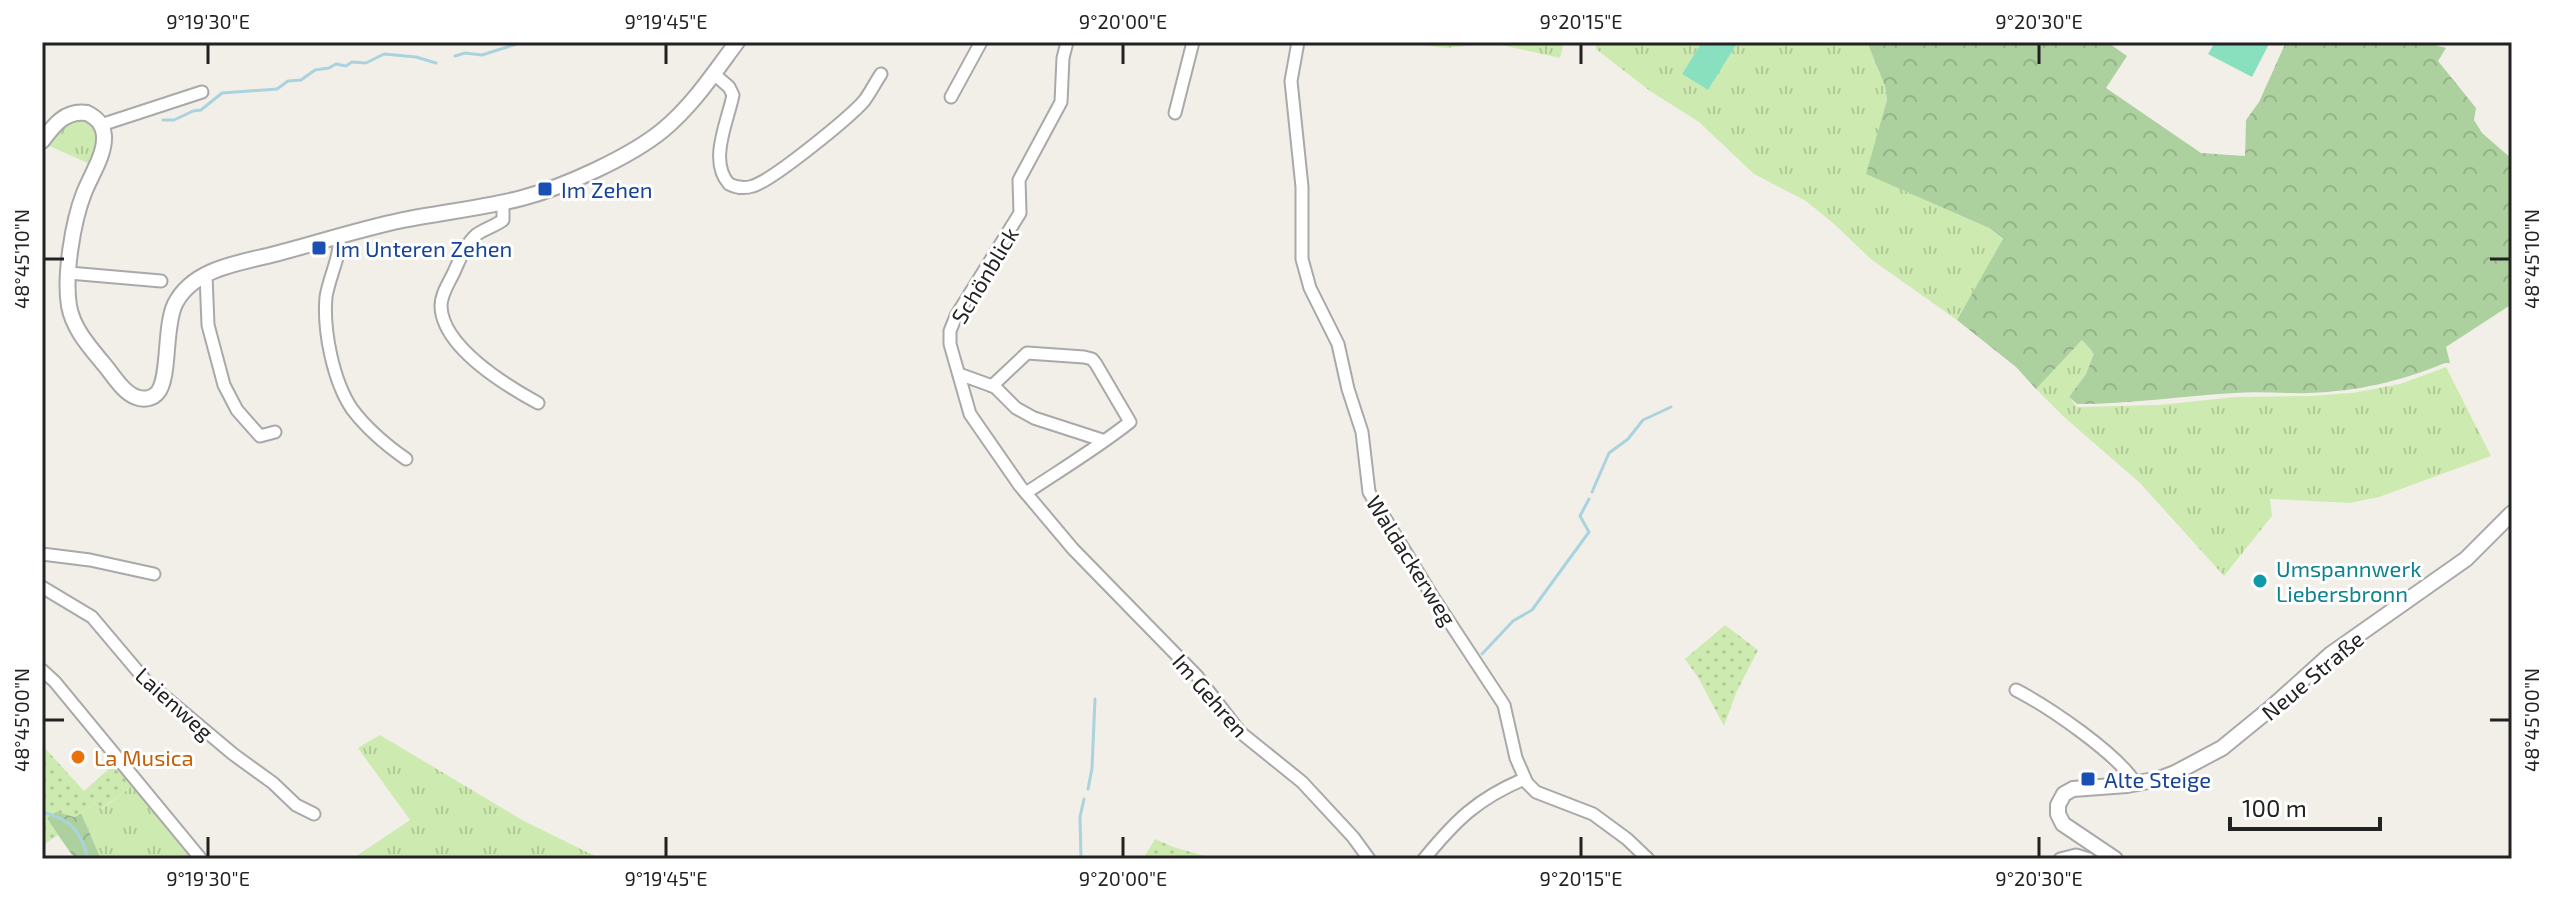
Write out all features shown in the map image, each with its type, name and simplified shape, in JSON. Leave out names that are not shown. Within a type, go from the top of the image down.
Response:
[{"type":"street","points":[[42,141],[59,120],[73,113],[87,113],[101,125],[104,137],[102,149],[80,204],[69,273],[69,308],[80,333],[125,390],[142,399],[155,395],[161,386],[169,321],[176,303],[190,285],[206,275],[404,220],[527,197],[581,176],[650,140],[682,113],[737,42]]},
{"type":"street","points":[[951,97],[981,42]]},
{"type":"street","name":"Schönblick","points":[[1067,42],[1061,102],[1019,180],[1020,213],[952,324],[950,344],[966,403],[975,423],[1026,493],[1073,549],[1121,597]]},
{"type":"street","points":[[1175,113],[1193,42]]},
{"type":"street","name":"Waldackerweg","points":[[1298,42],[1291,84],[1302,187],[1302,259],[1310,288],[1338,344],[1362,432],[1369,492],[1504,705],[1524,779]]},
{"type":"street","points":[[714,74],[729,87],[733,95],[721,147],[722,173],[729,184],[742,188],[755,186],[773,176],[852,112],[864,101],[881,74]]},
{"type":"street","points":[[101,125],[202,92]]},
{"type":"street","points":[[503,203],[503,220],[477,235],[462,255],[442,299],[442,314],[453,335],[483,369],[538,403]]},
{"type":"street","points":[[339,237],[326,304],[326,330],[335,366],[346,398],[355,412],[381,440],[406,459]]},
{"type":"street","points":[[69,273],[161,281]]},
{"type":"street","points":[[206,275],[208,325],[227,392],[237,410],[260,436],[275,432]]},
{"type":"street","points":[[992,386],[1027,353],[1088,357],[1096,364],[1130,422],[1026,493]]},
{"type":"street","points":[[959,374],[992,386],[1016,408],[1034,418],[1102,440]]},
{"type":"street","name":"Neue Straße","points":[[2115,859],[2063,824],[2058,805],[2064,794],[2073,789],[2136,784],[2175,773],[2214,753],[2234,740],[2331,654],[2466,559],[2512,513]]},
{"type":"street","points":[[42,554],[90,560],[154,574]]},
{"type":"street","name":"Laienweg","points":[[42,587],[92,617],[146,681],[296,805],[314,814]]},
{"type":"street","name":"Im Gehren","points":[[1121,597],[1197,676],[1240,732],[1302,782],[1369,859]]},
{"type":"street","points":[[42,670],[201,859]]},
{"type":"street","points":[[2016,690],[2060,716],[2123,767],[2136,784]]},
{"type":"street","points":[[1424,859],[1476,804],[1524,779],[1536,792],[1593,814],[1648,859]]},
{"type":"street","points":[[2060,859],[2076,855],[2089,859]]},
{"type":"green space","points":[[1400,42],[1564,42],[1560,58],[1493,43],[1446,48]]},
{"type":"green space","points":[[1595,42],[1702,42],[1682,74],[1708,90],[1738,42],[1867,42],[1885,86],[1887,101],[1867,174],[1989,228],[2003,240],[1957,320],[1872,260],[1806,201],[1754,174],[1699,122],[1650,91],[1596,49]]},
{"type":"green space","points":[[1702,42],[1738,42],[1708,90],[1682,74]]},
{"type":"green space","points":[[1867,42],[2107,42],[2127,56],[2106,88],[2201,153],[2245,156],[2246,120],[2259,102],[2286,42],[2422,42],[2446,48],[2438,61],[2476,108],[2474,120],[2482,133],[2512,159],[2512,304],[2446,347],[2450,363],[2362,388],[2309,393],[2244,392],[2077,404],[2069,397],[2086,374],[2094,353],[2082,340],[2036,389],[2016,367],[1957,320],[2003,239],[1989,228],[1866,174],[1887,100],[1885,86]]},
{"type":"green space","points":[[2215,42],[2270,42],[2252,77],[2208,54]]},
{"type":"green space","points":[[74,120],[86,122],[95,131],[96,145],[90,164],[47,145]]},
{"type":"green space","points":[[2082,340],[2094,352],[2086,374],[2069,397],[2077,407],[2352,393],[2400,384],[2446,367],[2491,456],[2379,497],[2350,503],[2270,499],[2272,516],[2224,576],[2140,483],[2036,389]]},
{"type":"green space","points":[[1725,625],[1758,650],[1736,693],[1724,726],[1685,659]]},
{"type":"green space","points":[[380,735],[522,820],[601,859],[352,859],[410,820],[358,748]]},
{"type":"green space","points":[[42,745],[84,791],[114,764],[132,786],[101,809],[95,803],[75,817],[56,812],[47,818],[58,835],[42,846]]},
{"type":"green space","points":[[132,786],[192,859],[101,859],[81,813],[95,803],[102,809]]},
{"type":"green space","points":[[56,811],[75,817],[81,813],[101,859],[75,859],[46,818]]},
{"type":"green space","points":[[1155,839],[1173,847],[1216,859],[1143,859]]},
{"type":"waterway","points":[[455,56],[465,53],[482,55],[523,42]]},
{"type":"waterway","points":[[163,120],[174,120],[201,110],[222,93],[277,89],[288,81],[301,80],[315,70],[336,64],[366,63],[384,54],[416,57],[436,63]]},
{"type":"waterway","points":[[1592,492],[1609,453],[1628,439],[1643,420],[1671,407]]},
{"type":"waterway","points":[[1482,654],[1513,621],[1532,610],[1589,532],[1580,516],[1589,499]]},
{"type":"waterway","points":[[1088,789],[1095,699]]},
{"type":"waterway","points":[[1081,859],[1080,817],[1084,799]]},
{"type":"waterway","points":[[42,812],[60,818],[73,827],[82,840],[88,859]]},
{"type":"place","name":"Im Zehen","points":[[545,189]]},
{"type":"place","name":"Im Unteren Zehen","points":[[319,248]]},
{"type":"place","name":"Umspannwerk Liebersbronn","points":[[2260,581]]},
{"type":"place","name":"La Musica","points":[[78,757]]},
{"type":"place","name":"Alte Steige","points":[[2088,779]]}]
